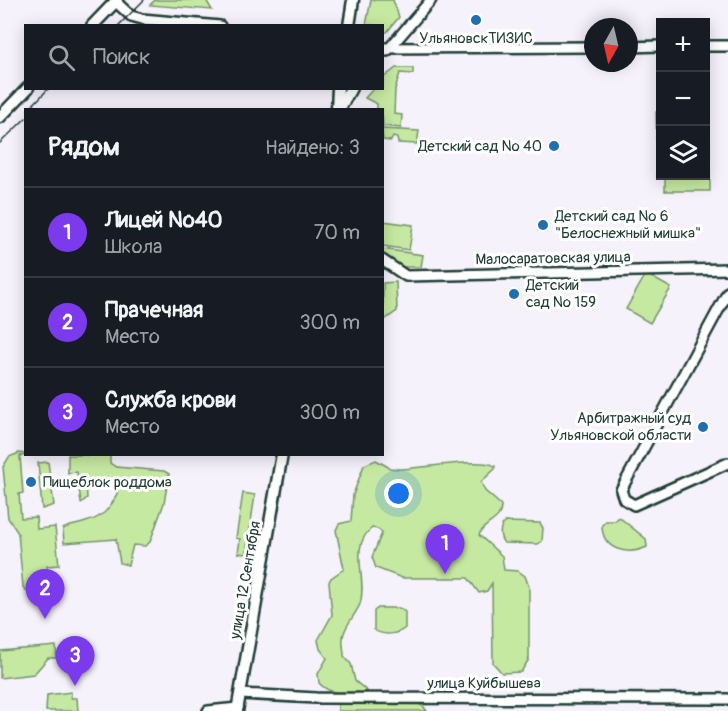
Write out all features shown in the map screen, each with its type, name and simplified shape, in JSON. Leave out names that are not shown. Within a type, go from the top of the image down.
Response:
[{"type":"main road","points":[[349,24],[353,0]]},
{"type":"main road","points":[[94,24],[116,1]]},
{"type":"main road","points":[[0,117],[26,90]]},
{"type":"main road","points":[[338,90],[338,108]]},
{"type":"main road","points":[[339,108],[350,90]]},
{"type":"main road","name":"улица 12 Сентября","points":[[238,710],[282,456]]},
{"type":"street","points":[[385,51],[431,0]]},
{"type":"street","points":[[116,1],[131,16],[198,24]]},
{"type":"street","points":[[638,47],[656,46]]},
{"type":"street","points":[[710,46],[728,46]]},
{"type":"street","points":[[385,51],[584,47]]},
{"type":"street","name":"Малосаратовская улица","points":[[384,261],[406,276],[728,269]]},
{"type":"street","points":[[728,292],[621,490],[624,499],[634,505],[728,463]]},
{"type":"street","name":"улица Куйбышева","points":[[240,694],[289,697],[728,699]]},
{"type":"street","points":[[208,711],[238,710]]},
{"type":"green space","points":[[155,0],[206,0],[212,10],[150,5]]},
{"type":"green space","points":[[371,0],[393,0],[399,17],[387,32],[384,32],[384,24],[366,24]]},
{"type":"green space","points":[[396,68],[413,68],[413,74],[400,73],[395,89],[394,114],[402,115],[401,128],[384,126],[384,108],[377,108],[377,104],[365,98],[372,90],[384,90],[384,77]]},
{"type":"green space","points":[[384,129],[419,131],[417,144],[398,143],[397,138],[393,137],[391,141],[384,140]]},
{"type":"green space","points":[[665,180],[710,180],[710,191],[665,191]]},
{"type":"green space","points":[[384,221],[413,225],[409,250],[384,246]]},
{"type":"green space","points":[[384,249],[423,255],[421,267],[403,267],[384,255]]},
{"type":"green space","points":[[646,274],[671,288],[650,323],[626,309]]},
{"type":"green space","points":[[396,282],[397,311],[384,320],[384,283]]},
{"type":"green space","points":[[19,453],[24,454],[20,456],[23,493],[19,494],[21,518],[36,517],[37,529],[55,527],[59,565],[47,566],[48,579],[43,580],[43,588],[50,589],[26,591],[23,587],[18,533],[8,518],[3,467],[9,457]]},
{"type":"green space","points":[[68,456],[110,456],[110,463],[116,467],[164,471],[169,474],[164,503],[150,542],[145,546],[133,545],[128,565],[120,563],[116,539],[64,543],[63,529],[93,520],[105,512],[116,495],[120,481],[86,480],[87,498],[81,503],[77,472],[68,473]]},
{"type":"green space","points":[[376,460],[390,468],[399,469],[464,463],[495,466],[495,469],[481,482],[485,491],[501,505],[501,511],[481,530],[479,535],[502,556],[504,570],[518,571],[525,576],[529,587],[529,659],[521,672],[502,673],[493,663],[492,583],[487,591],[479,593],[468,578],[402,578],[376,568],[372,557],[382,533],[372,528],[361,544],[362,594],[360,604],[343,638],[344,656],[351,664],[355,681],[367,691],[342,694],[329,690],[319,683],[318,674],[327,658],[320,649],[318,640],[332,615],[329,582],[344,569],[336,530],[339,524],[351,521],[353,495],[364,465]]},
{"type":"green space","points":[[48,462],[54,505],[42,509],[38,463]]},
{"type":"green space","points":[[243,493],[255,495],[246,554],[238,553],[240,539],[236,538]]},
{"type":"green space","points":[[619,517],[646,539],[647,547],[624,551],[617,549],[606,540],[602,525],[606,521],[615,521]]},
{"type":"green space","points":[[505,522],[540,523],[543,528],[542,541],[538,544],[504,543],[500,532]]},
{"type":"green space","points":[[378,608],[399,608],[405,612],[405,628],[390,634],[374,630],[374,611]]},
{"type":"green space","points":[[56,646],[57,658],[48,658],[34,674],[0,678],[0,651]]},
{"type":"green space","points":[[71,692],[71,698],[77,698],[78,711],[46,711],[47,695]]},
{"type":"green space","points":[[338,703],[415,703],[423,706],[427,711],[338,711]]},
{"type":"tram line","points":[[120,24],[144,0]]},
{"type":"tram line","points":[[30,108],[47,90]]},
{"type":"tram line","points":[[0,143],[24,120]]},
{"type":"place","name":"УльяновскТИЗИС","points":[[476,20]]},
{"type":"place","name":"Детский сад № 40","points":[[554,146]]},
{"type":"place","name":"Детский сад № 6 \"Белоснежный мишка\"","points":[[543,225]]},
{"type":"place","name":"Детский сад № 159","points":[[514,294]]},
{"type":"place","name":"Арбитражный суд Ульяновской области","points":[[703,427]]},
{"type":"place","name":"Пищеблок роддома","points":[[31,482]]},
{"type":"place","name":"Лицей №40","points":[[445,574]]},
{"type":"place","name":"Прачечная","points":[[45,619]]},
{"type":"place","name":"Служба крови","points":[[75,686]]}]
